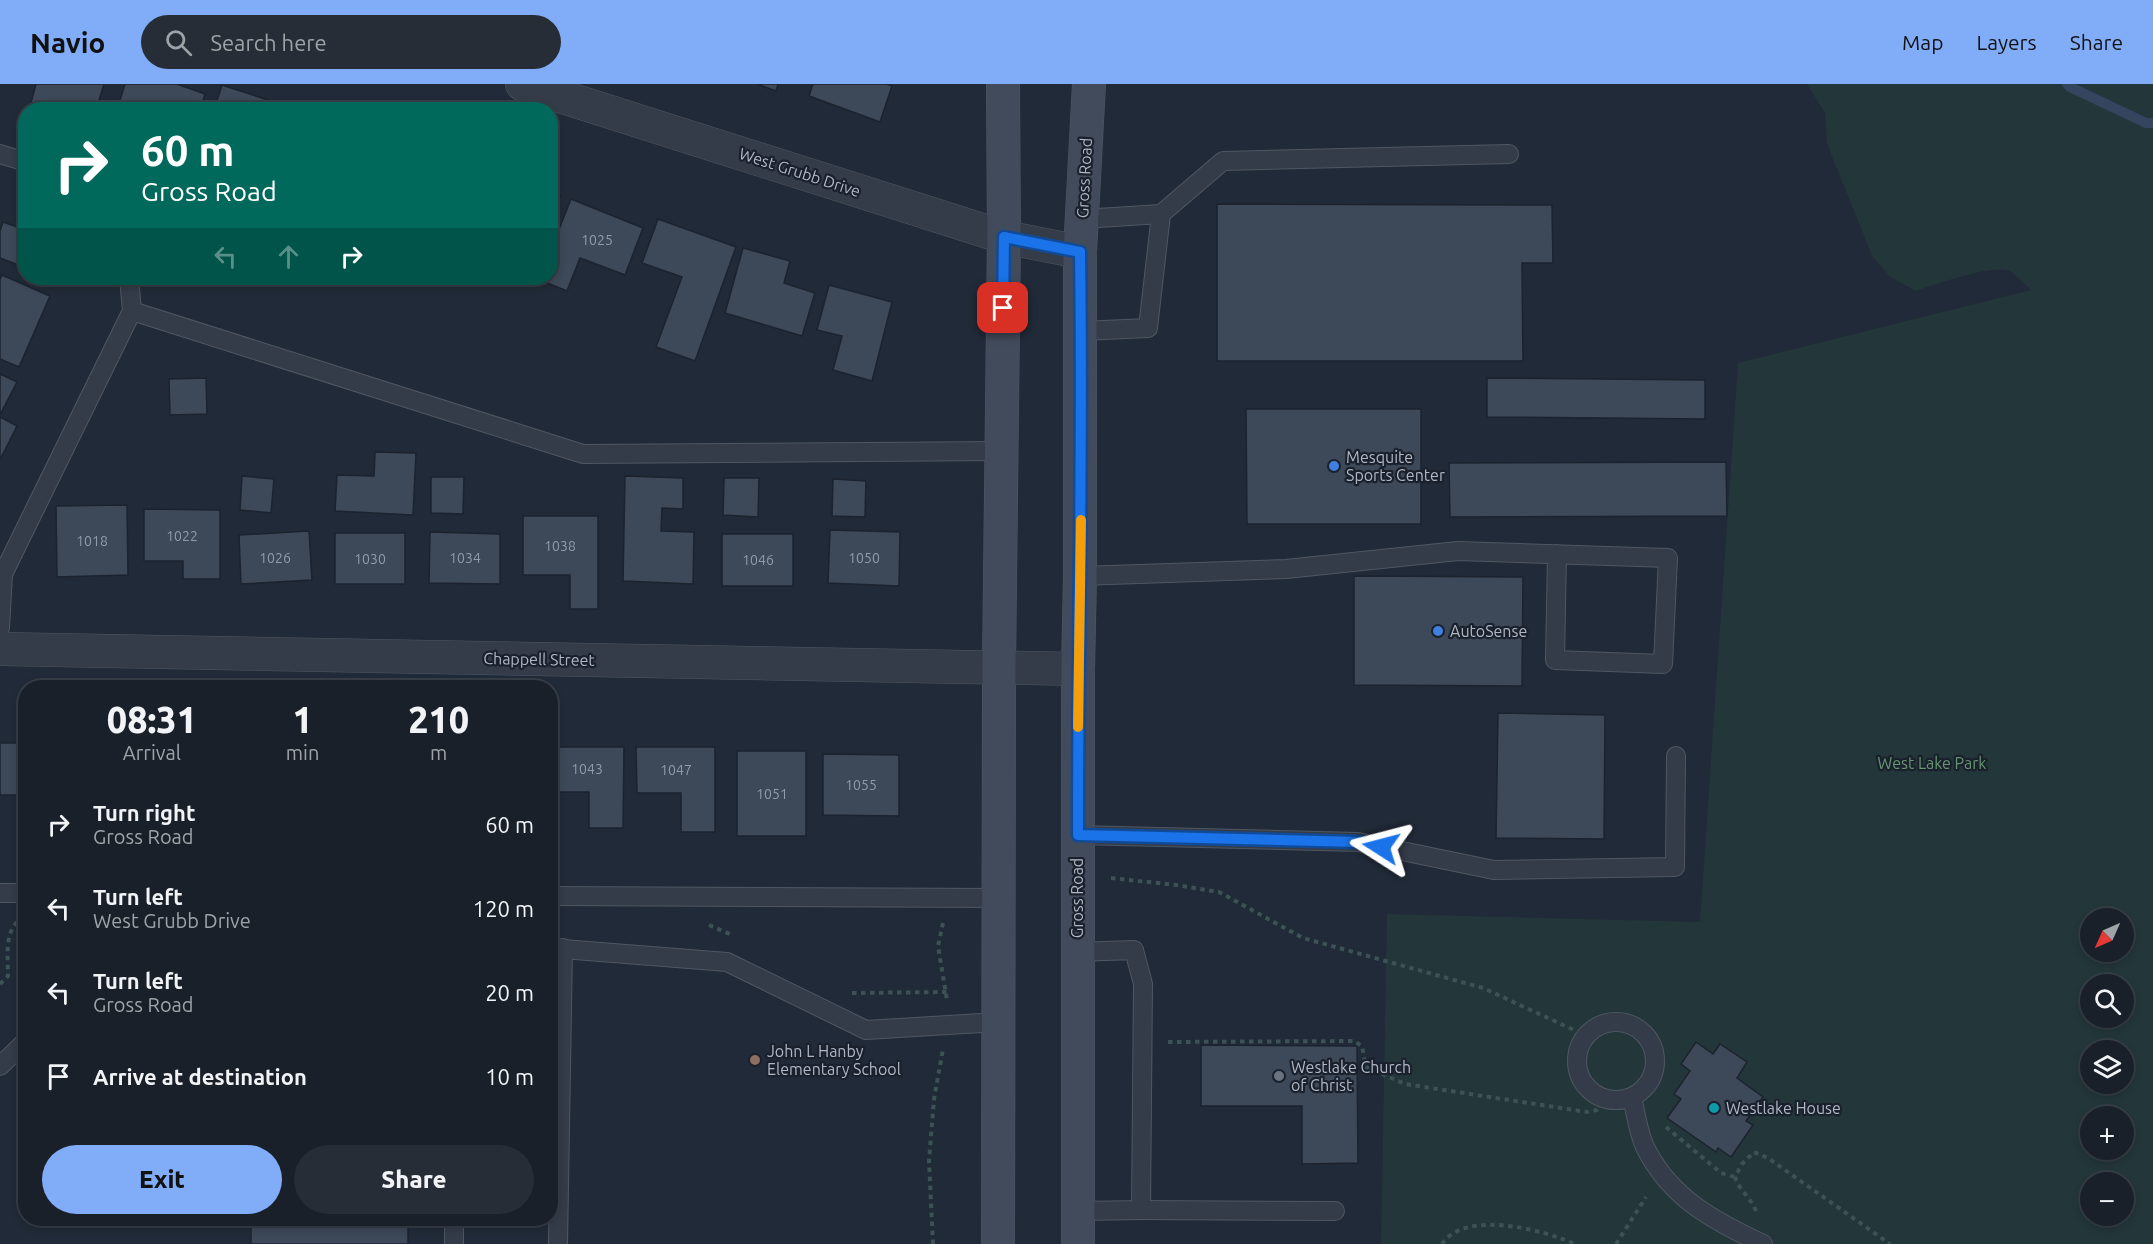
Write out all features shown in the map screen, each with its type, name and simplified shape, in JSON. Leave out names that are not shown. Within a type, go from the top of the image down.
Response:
[{"type":"main road","points":[[998,1244],[999,667],[1004,84]]},
{"type":"main road","name":"Gross Road","points":[[1078,1244],[1080,252],[1089,84]]},
{"type":"street","name":"West Grubb Drive","points":[[522,84],[1004,237],[1080,252]]},
{"type":"street","name":"Chappell Street","points":[[0,649],[1078,669]]},
{"type":"lane","points":[[0,154],[18,160]]},
{"type":"lane","points":[[1082,219],[1161,214],[1223,161],[1509,154]]},
{"type":"lane","points":[[1081,331],[1148,328],[1161,214]]},
{"type":"lane","points":[[0,628],[3,574],[132,311],[130,285]]},
{"type":"lane","points":[[132,311],[583,454],[1001,451]]},
{"type":"lane","points":[[1080,576],[1286,569],[1458,551],[1557,554],[1668,558],[1663,664],[1555,660],[1557,554]]},
{"type":"lane","points":[[1078,835],[1358,842],[1494,870],[1675,867],[1676,756]]},
{"type":"lane","points":[[0,893],[18,893]]},
{"type":"lane","points":[[558,896],[999,898]]},
{"type":"lane","points":[[558,948],[727,962],[866,1030],[998,1022]]},
{"type":"lane","points":[[1077,952],[1134,950],[1143,984],[1141,1210]]},
{"type":"lane","points":[[1634,1106],[1600,1097],[1586,1087],[1578,1072],[1577,1056],[1582,1040],[1594,1028],[1609,1022],[1626,1022],[1640,1029],[1651,1042],[1656,1058],[1654,1074],[1634,1106],[1644,1145],[1661,1174],[1685,1199],[1728,1228],[1763,1244]]},
{"type":"lane","points":[[0,1066],[18,1049]]},
{"type":"lane","points":[[1078,1211],[1335,1211]]},
{"type":"lane","points":[[454,1226],[454,1244]]},
{"type":"lane","points":[[558,1226],[558,1244]]},
{"type":"path","points":[[1078,875],[1176,885],[1219,892],[1303,938],[1483,988],[1587,1036]]},
{"type":"path","points":[[933,1244],[929,1161],[934,1098],[948,1025],[947,992],[938,946],[942,926],[957,898]]},
{"type":"path","points":[[0,984],[8,976],[8,942],[11,927],[18,921]]},
{"type":"path","points":[[1142,1042],[1354,1041],[1362,1046],[1366,1066],[1405,1084],[1587,1112],[1597,1110],[1609,1099]]},
{"type":"path","points":[[1634,1106],[1655,1118],[1721,1173],[1735,1177]]},
{"type":"path","points":[[1746,1236],[1756,1217],[1756,1209],[1737,1184],[1735,1177],[1742,1164],[1754,1152],[1768,1158],[1890,1244]]},
{"type":"path","points":[[1616,1244],[1661,1174]]},
{"type":"path","points":[[1442,1244],[1455,1231],[1480,1224],[1554,1234],[1575,1244]]},
{"type":"green space","name":"West Lake Park","points":[[1807,84],[2153,84],[2153,1244],[1381,1244],[1387,914],[1700,922],[1738,363],[2031,290],[2009,271],[2001,270],[1963,276],[1916,291],[1890,277],[1872,256],[1827,144],[1825,113]]},
{"type":"building","points":[[36,84],[104,84],[98,102],[31,102]]},
{"type":"building","points":[[125,84],[177,84],[205,94],[202,102],[119,102]]},
{"type":"building","points":[[757,84],[778,84],[776,91]]},
{"type":"building","points":[[813,84],[887,84],[892,86],[880,122],[809,96]]},
{"type":"building","points":[[222,85],[274,102],[217,102]]},
{"type":"building","points":[[571,199],[643,228],[625,275],[580,258],[567,291],[552,285],[558,285],[558,232]]},
{"type":"building","points":[[1217,204],[1552,205],[1553,263],[1522,263],[1523,361],[1217,361]]},
{"type":"building","points":[[658,219],[736,247],[695,361],[656,347],[682,277],[642,263]]},
{"type":"building","points":[[3,222],[18,227],[18,265],[0,258],[0,231]]},
{"type":"building","points":[[743,248],[790,261],[784,283],[815,293],[802,336],[725,313]]},
{"type":"building","points":[[2,275],[18,282],[18,285],[25,285],[50,296],[19,367],[0,359],[0,279]]},
{"type":"building","points":[[829,285],[892,302],[872,381],[833,370],[842,336],[817,330]]},
{"type":"building","points":[[0,374],[17,382],[0,415]]},
{"type":"building","points":[[206,378],[207,414],[170,415],[169,379]]},
{"type":"building","points":[[1487,378],[1705,380],[1705,419],[1487,417]]},
{"type":"building","name":"Mesquite Sports Center","points":[[1246,409],[1421,409],[1421,524],[1247,524]]},
{"type":"building","points":[[0,417],[17,426],[0,460]]},
{"type":"building","points":[[375,452],[416,453],[413,515],[335,511],[337,475],[374,476]]},
{"type":"building","points":[[1726,462],[1727,516],[1450,517],[1449,463]]},
{"type":"building","points":[[242,476],[274,479],[271,513],[240,510]]},
{"type":"building","points":[[625,476],[683,478],[683,509],[662,508],[661,531],[694,532],[693,584],[623,581]]},
{"type":"building","points":[[431,477],[464,477],[463,514],[431,513]]},
{"type":"building","points":[[724,478],[759,478],[758,517],[723,515]]},
{"type":"building","points":[[833,479],[866,481],[865,517],[832,516]]},
{"type":"building","points":[[127,505],[128,575],[57,577],[56,506]]},
{"type":"building","points":[[144,509],[220,510],[220,579],[183,579],[183,561],[144,561]]},
{"type":"building","points":[[523,516],[598,516],[598,609],[570,609],[570,575],[523,575]]},
{"type":"building","points":[[830,530],[900,532],[899,586],[828,583]]},
{"type":"building","points":[[309,531],[312,580],[241,584],[239,535]]},
{"type":"building","points":[[430,532],[500,534],[500,584],[429,583]]},
{"type":"building","points":[[335,533],[405,533],[405,584],[335,584]]},
{"type":"building","points":[[722,534],[793,534],[793,586],[722,586]]},
{"type":"building","name":"AutoSense","points":[[1354,576],[1523,577],[1522,686],[1354,685]]},
{"type":"building","points":[[1498,713],[1605,715],[1604,839],[1496,838]]},
{"type":"building","points":[[0,743],[18,743],[18,795],[0,795]]},
{"type":"building","points":[[558,747],[624,747],[623,828],[589,828],[589,792],[558,792]]},
{"type":"building","points":[[636,747],[715,747],[715,832],[681,832],[681,793],[637,793]]},
{"type":"building","points":[[737,751],[806,751],[806,836],[737,836]]},
{"type":"building","points":[[823,754],[899,755],[899,816],[823,815]]},
{"type":"building","name":"Westlake House","points":[[1696,1042],[1713,1054],[1720,1044],[1747,1062],[1737,1078],[1763,1097],[1746,1121],[1753,1125],[1731,1157],[1718,1148],[1716,1152],[1667,1118],[1681,1099],[1674,1094],[1690,1071],[1681,1064]]},
{"type":"building","name":"Westlake Church of Christ","points":[[1201,1045],[1357,1046],[1358,1163],[1302,1164],[1302,1106],[1201,1106]]},
{"type":"building","points":[[251,1226],[408,1226],[408,1244],[251,1244]]},
{"type":"waterway","points":[[2067,84],[2146,123],[2153,123]]},
{"type":"slow traffic","points":[[1078,727],[1081,520]]},
{"type":"place","name":"Mesquite Sports Center","points":[[1334,466]]},
{"type":"place","name":"AutoSense","points":[[1438,631]]},
{"type":"place","name":"John L Hanby Elementary School","points":[[755,1060]]},
{"type":"place","name":"Westlake Church of Christ","points":[[1279,1076]]},
{"type":"place","name":"Westlake House","points":[[1714,1108]]},
{"type":"route","points":[[1003,308],[1004,237],[1080,252],[1078,835],[1358,842],[1381,847]]}]
